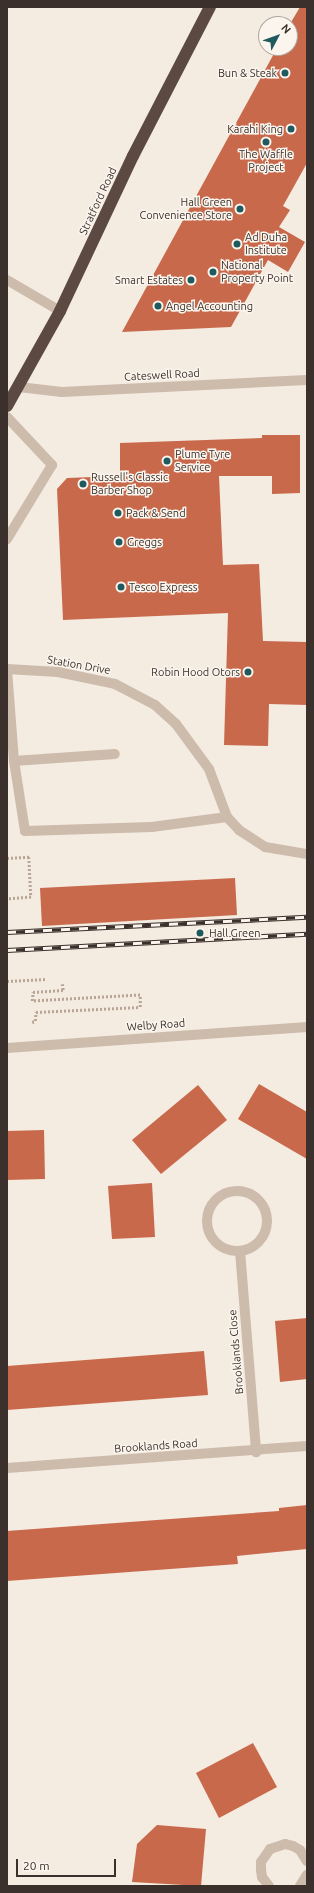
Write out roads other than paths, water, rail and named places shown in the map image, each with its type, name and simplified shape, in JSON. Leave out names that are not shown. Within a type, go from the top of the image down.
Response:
[{"type":"highway","name":"Stratford Road","points":[[7,406],[19,387],[60,311],[133,156],[210,7]]},
{"type":"street","points":[[7,280],[60,311]]},
{"type":"street","name":"Cateswell Road","points":[[19,387],[62,392],[307,380]]},
{"type":"street","points":[[7,417],[52,465],[7,539]]},
{"type":"street","points":[[7,669],[14,762],[24,831],[152,827],[227,817]]},
{"type":"street","name":"Station Drive","points":[[7,669],[58,672],[115,684],[155,704],[176,724],[209,768],[227,817],[239,830],[265,847],[307,854]]},
{"type":"street","points":[[14,762],[115,754]]},
{"type":"street","name":"Welby Road","points":[[7,1048],[307,1027]]},
{"type":"street","points":[[229,1192],[239,1192],[253,1196],[263,1206],[266,1216],[267,1226],[258,1243],[240,1251],[221,1247],[209,1231],[207,1222],[211,1208],[220,1196],[229,1192]]},
{"type":"street","name":"Brooklands Close","points":[[240,1251],[256,1452]]},
{"type":"street","name":"Brooklands Road","points":[[7,1468],[256,1452],[307,1446]]},
{"type":"street","points":[[269,1886],[262,1877],[261,1862],[270,1849],[285,1844],[293,1846],[307,1861]]},
{"type":"street","points":[[300,1886],[307,1875]]},
{"type":"railway","points":[[7,932],[307,917]]},
{"type":"railway","points":[[7,950],[307,934]]},
{"type":"place","name":"Bun & Steak","points":[[285,73]]},
{"type":"place","name":"Karahi King","points":[[291,129]]},
{"type":"place","name":"The Waffle Project","points":[[266,142]]},
{"type":"place","name":"Hall Green Convenience Store","points":[[240,209]]},
{"type":"place","name":"Ad Duha Institute","points":[[237,244]]},
{"type":"place","name":"National Property Point","points":[[213,272]]},
{"type":"place","name":"Smart Estates","points":[[191,280]]},
{"type":"place","name":"Angel Accounting","points":[[158,306]]},
{"type":"place","name":"Plume Tyre Service","points":[[167,461]]},
{"type":"place","name":"Russell's Classic Barber Shop","points":[[83,484]]},
{"type":"place","name":"Pack & Send","points":[[118,513]]},
{"type":"place","name":"Greggs","points":[[119,542]]},
{"type":"place","name":"Tesco Express","points":[[121,587]]},
{"type":"place","name":"Robin Hood Otors","points":[[248,672]]},
{"type":"place","name":"Hall Green","points":[[200,933]]}]
